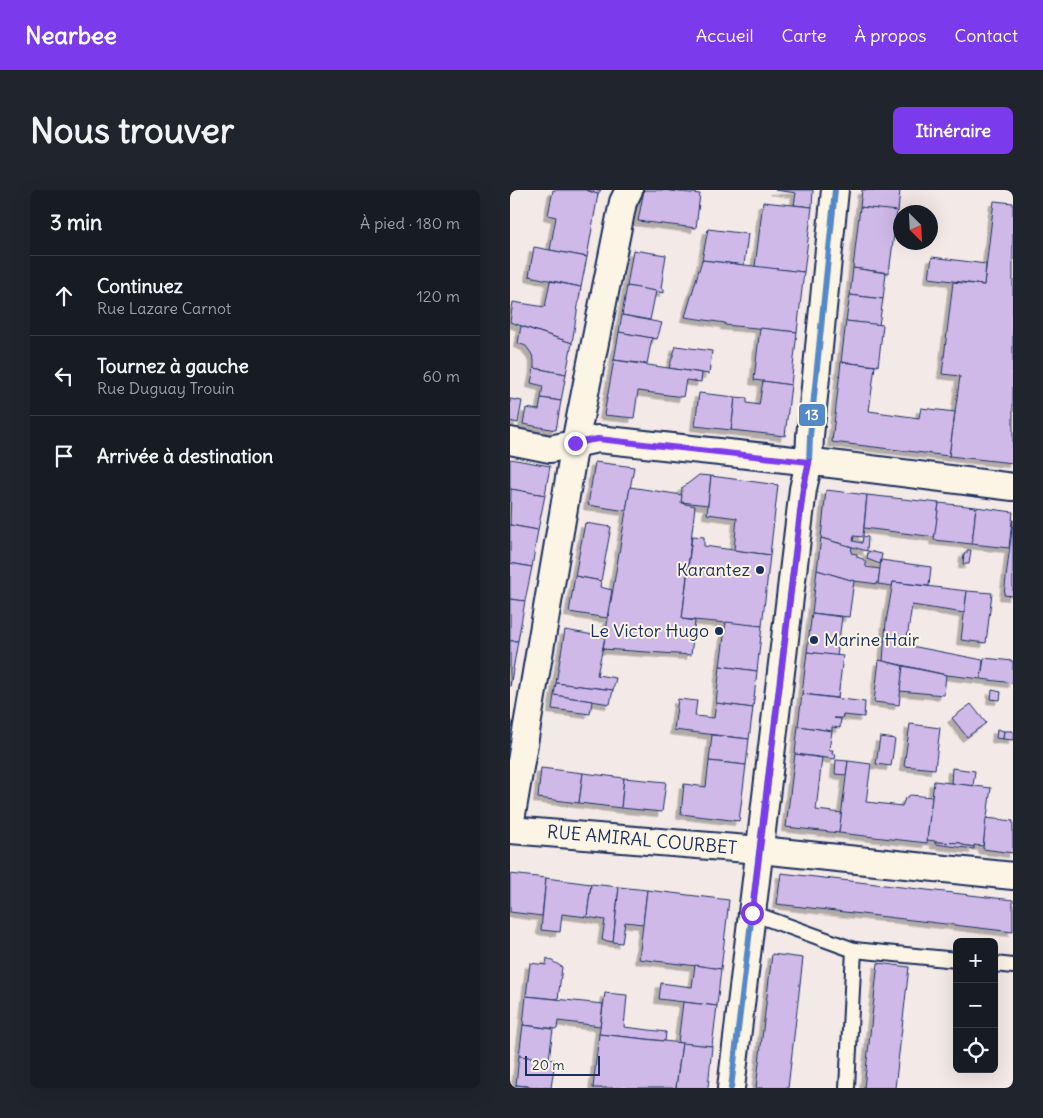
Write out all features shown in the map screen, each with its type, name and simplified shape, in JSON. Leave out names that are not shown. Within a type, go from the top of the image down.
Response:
[{"type":"street","points":[[510,826],[575,443],[623,202],[629,190]]},
{"type":"street","points":[[730,1088],[803,490],[809,462],[835,190]]},
{"type":"street","points":[[510,441],[550,450],[598,439],[1013,487]]},
{"type":"street","name":"RUE AMIRAL COURBET","points":[[510,830],[760,850],[1013,876]]},
{"type":"lane","points":[[752,913],[854,950],[953,960]]},
{"type":"lane","points":[[847,1088],[854,950]]},
{"type":"lane","points":[[998,964],[1013,966]]},
{"type":"building","points":[[553,190],[586,190],[598,194],[587,257],[550,250],[556,217],[548,215]]},
{"type":"building","points":[[586,190],[601,190],[598,194]]},
{"type":"building","points":[[644,190],[700,194],[696,228],[638,221]]},
{"type":"building","points":[[663,190],[684,190],[682,192]]},
{"type":"building","points":[[775,190],[813,190],[812,207],[794,205],[796,193]]},
{"type":"building","points":[[862,190],[900,190],[899,205],[893,205],[893,211],[860,207]]},
{"type":"building","points":[[994,201],[1013,203],[1013,463],[949,456],[960,376],[942,374],[953,282],[984,285]]},
{"type":"building","points":[[763,202],[812,207],[804,272],[755,267]]},
{"type":"building","points":[[860,207],[893,211],[893,242],[889,273],[853,268]]},
{"type":"building","points":[[708,229],[748,234],[744,265],[702,260]]},
{"type":"building","points":[[534,247],[587,257],[581,287],[529,276]]},
{"type":"building","points":[[633,250],[666,255],[661,288],[664,289],[664,293],[627,286]]},
{"type":"building","points":[[932,257],[986,264],[984,285],[929,278]]},
{"type":"building","points":[[702,260],[804,272],[797,332],[725,325],[725,323],[685,317]]},
{"type":"building","points":[[853,268],[886,273],[883,299],[850,295]]},
{"type":"building","points":[[550,281],[581,287],[572,343],[510,322],[513,302],[545,307]]},
{"type":"building","points":[[627,286],[656,291],[650,320],[622,315]]},
{"type":"building","points":[[850,295],[883,299],[879,325],[846,321]]},
{"type":"building","points":[[622,315],[662,323],[657,339],[619,332]]},
{"type":"building","points":[[846,321],[883,325],[878,366],[841,362]]},
{"type":"building","points":[[521,326],[572,343],[566,374],[534,368],[534,360],[531,353],[526,346],[518,343]]},
{"type":"building","points":[[760,328],[797,332],[791,385],[754,380]]},
{"type":"building","points":[[619,332],[652,338],[647,364],[614,360]]},
{"type":"building","points":[[676,346],[712,351],[709,374],[669,368]]},
{"type":"building","points":[[614,360],[702,373],[701,382],[686,380],[683,397],[638,391],[634,418],[604,415]]},
{"type":"building","points":[[841,362],[875,366],[869,411],[919,418],[921,408],[955,412],[949,456],[832,442]]},
{"type":"building","points":[[534,368],[566,374],[561,401],[541,398],[543,386],[531,383]]},
{"type":"building","points":[[763,381],[791,385],[785,436],[731,430],[735,397],[747,398],[747,403],[759,405]]},
{"type":"building","points":[[699,393],[735,397],[731,430],[695,426]]},
{"type":"building","points":[[541,398],[561,401],[556,430],[523,424],[526,408],[539,410]]},
{"type":"building","points":[[510,399],[522,401],[518,423],[510,421]]},
{"type":"building","points":[[510,459],[550,466],[545,495],[510,489]]},
{"type":"building","points":[[595,462],[634,467],[626,511],[588,505]]},
{"type":"building","points":[[699,475],[711,476],[708,505],[681,502],[682,488]]},
{"type":"building","points":[[711,476],[778,485],[770,555],[734,550],[737,518],[707,514]]},
{"type":"building","points":[[630,487],[682,495],[681,503],[695,506],[682,619],[695,621],[691,655],[603,649]]},
{"type":"building","points":[[511,489],[545,495],[538,530],[510,525]]},
{"type":"building","points":[[826,490],[867,495],[863,536],[868,537],[867,551],[821,538]],"holes":[[[854,536],[863,537],[862,543],[853,541]]]},
{"type":"building","points":[[867,495],[939,503],[935,537],[864,528]]},
{"type":"building","points":[[939,503],[976,507],[972,544],[934,540]]},
{"type":"building","points":[[976,507],[1013,512],[1009,548],[972,544]]},
{"type":"building","points":[[1013,520],[1013,596],[1004,595]]},
{"type":"building","points":[[585,523],[611,527],[601,581],[575,576]]},
{"type":"building","points":[[510,525],[538,530],[532,567],[510,563]]},
{"type":"building","points":[[692,536],[704,537],[704,546],[770,555],[762,626],[682,619]]},
{"type":"building","points":[[821,538],[852,547],[851,553],[857,554],[857,557],[863,559],[866,567],[880,569],[878,584],[854,581],[817,570]]},
{"type":"building","points":[[967,550],[971,550],[969,564],[963,564],[964,553],[967,553]]},
{"type":"building","points":[[868,551],[882,554],[880,564],[867,559]]},
{"type":"building","points":[[881,560],[931,567],[929,586],[893,582],[892,586],[878,584]]},
{"type":"building","points":[[510,563],[532,567],[525,601],[510,599]]},
{"type":"building","points":[[817,570],[854,581],[849,617],[812,613]]},
{"type":"building","points":[[575,576],[601,581],[600,587],[612,590],[607,618],[569,612]]},
{"type":"building","points":[[893,582],[967,591],[964,613],[912,605],[906,645],[983,660],[981,679],[947,675],[883,661],[886,622]]},
{"type":"building","points":[[967,591],[992,593],[986,643],[961,640]]},
{"type":"building","points":[[510,599],[525,601],[518,641],[510,641]]},
{"type":"building","points":[[812,613],[842,617],[837,656],[807,652]]},
{"type":"building","points":[[726,622],[762,626],[757,671],[720,666]]},
{"type":"building","points":[[565,630],[605,637],[597,675],[616,678],[613,690],[556,683]]},
{"type":"building","points":[[510,641],[518,641],[510,687]]},
{"type":"building","points":[[807,652],[843,656],[838,698],[802,694]]},
{"type":"building","points":[[984,658],[1013,661],[1013,683],[981,679]]},
{"type":"building","points":[[879,660],[903,666],[899,705],[874,702]]},
{"type":"building","points":[[720,666],[757,671],[753,708],[716,703]]},
{"type":"building","points":[[903,666],[946,675],[944,695],[900,691]]},
{"type":"building","points":[[556,683],[613,690],[610,704],[554,695]]},
{"type":"building","points":[[992,690],[1001,692],[1000,700],[991,699]]},
{"type":"building","points":[[802,694],[865,702],[864,717],[843,715],[842,718],[834,718],[841,719],[840,728],[832,727],[832,731],[798,726]]},
{"type":"building","points":[[554,695],[592,701],[590,714],[552,709]]},
{"type":"building","points":[[678,699],[697,701],[695,716],[714,718],[716,703],[753,708],[749,739],[674,730]]},
{"type":"building","points":[[971,704],[986,723],[967,737],[952,718]]},
{"type":"building","points":[[910,724],[940,728],[935,769],[904,766]]},
{"type":"building","points":[[798,726],[832,731],[829,750],[833,750],[832,754],[836,754],[835,759],[795,754]]},
{"type":"building","points":[[997,729],[1004,731],[1003,739],[996,738]]},
{"type":"building","points":[[1004,731],[1013,731],[1013,740],[1003,739]]},
{"type":"building","points":[[712,735],[749,739],[746,765],[709,761]]},
{"type":"building","points":[[880,737],[895,739],[891,766],[876,764]]},
{"type":"building","points":[[795,754],[822,758],[816,810],[842,813],[839,833],[786,827]]},
{"type":"building","points":[[836,760],[848,761],[846,775],[835,774]]},
{"type":"building","points":[[709,761],[746,765],[739,821],[681,814],[684,784],[706,787]]},
{"type":"building","points":[[848,761],[871,764],[866,802],[902,806],[905,799],[910,795],[932,797],[927,843],[839,833]]},
{"type":"building","points":[[541,768],[583,773],[579,803],[538,798]]},
{"type":"building","points":[[952,768],[975,771],[973,786],[951,783]]},
{"type":"building","points":[[583,773],[624,778],[621,808],[579,803]]},
{"type":"building","points":[[624,778],[666,782],[662,812],[621,808]]},
{"type":"building","points":[[934,781],[991,788],[983,846],[974,845],[974,847],[962,845],[961,843],[927,840]]},
{"type":"building","points":[[986,818],[1013,821],[1013,853],[983,849]]},
{"type":"building","points":[[935,842],[961,843],[962,845],[974,847],[974,849],[935,844]]},
{"type":"building","points":[[781,873],[1013,900],[1013,932],[777,904]]},
{"type":"building","points":[[510,874],[546,878],[542,916],[510,912]]},
{"type":"building","points":[[546,878],[591,884],[587,917],[562,914],[560,932],[541,930]]},
{"type":"building","points":[[591,884],[619,887],[613,942],[602,940],[605,920],[587,917]]},
{"type":"building","points":[[619,887],[647,890],[643,924],[625,922],[622,943],[613,942]]},
{"type":"building","points":[[647,890],[729,900],[721,969],[639,959]]},
{"type":"building","points":[[772,954],[803,958],[788,1088],[756,1088]]},
{"type":"building","points":[[547,958],[562,967],[558,999],[526,996],[530,963],[546,965]]},
{"type":"building","points":[[878,963],[909,967],[895,1088],[864,1088]]},
{"type":"building","points":[[695,965],[721,969],[717,1006],[659,999],[661,983],[692,987]]},
{"type":"building","points":[[605,993],[627,995],[624,1027],[666,1032],[665,1041],[599,1034]]},
{"type":"building","points":[[526,996],[603,1004],[600,1026],[558,1021],[557,1029],[523,1025]]},
{"type":"building","points":[[683,1002],[717,1006],[712,1046],[678,1043]]},
{"type":"building","points":[[523,1025],[553,1029],[549,1059],[519,1056]]},
{"type":"building","points":[[599,1034],[682,1043],[676,1088],[593,1088]]},
{"type":"building","points":[[682,1043],[712,1046],[708,1088],[676,1088]]},
{"type":"building","points":[[519,1056],[555,1060],[551,1088],[516,1085]]},
{"type":"building","points":[[516,1085],[543,1088],[516,1088]]},
{"type":"transit line","name":"13","points":[[731,1088],[803,489],[809,462],[835,190]]},
{"type":"place","name":"Karantez","points":[[760,570]]},
{"type":"place","name":"Le Victor Hugo","points":[[719,631]]},
{"type":"place","name":"Marine Hair","points":[[814,640]]},
{"type":"route","points":[[575,443],[598,439],[809,462],[803,490],[752,913]]}]
